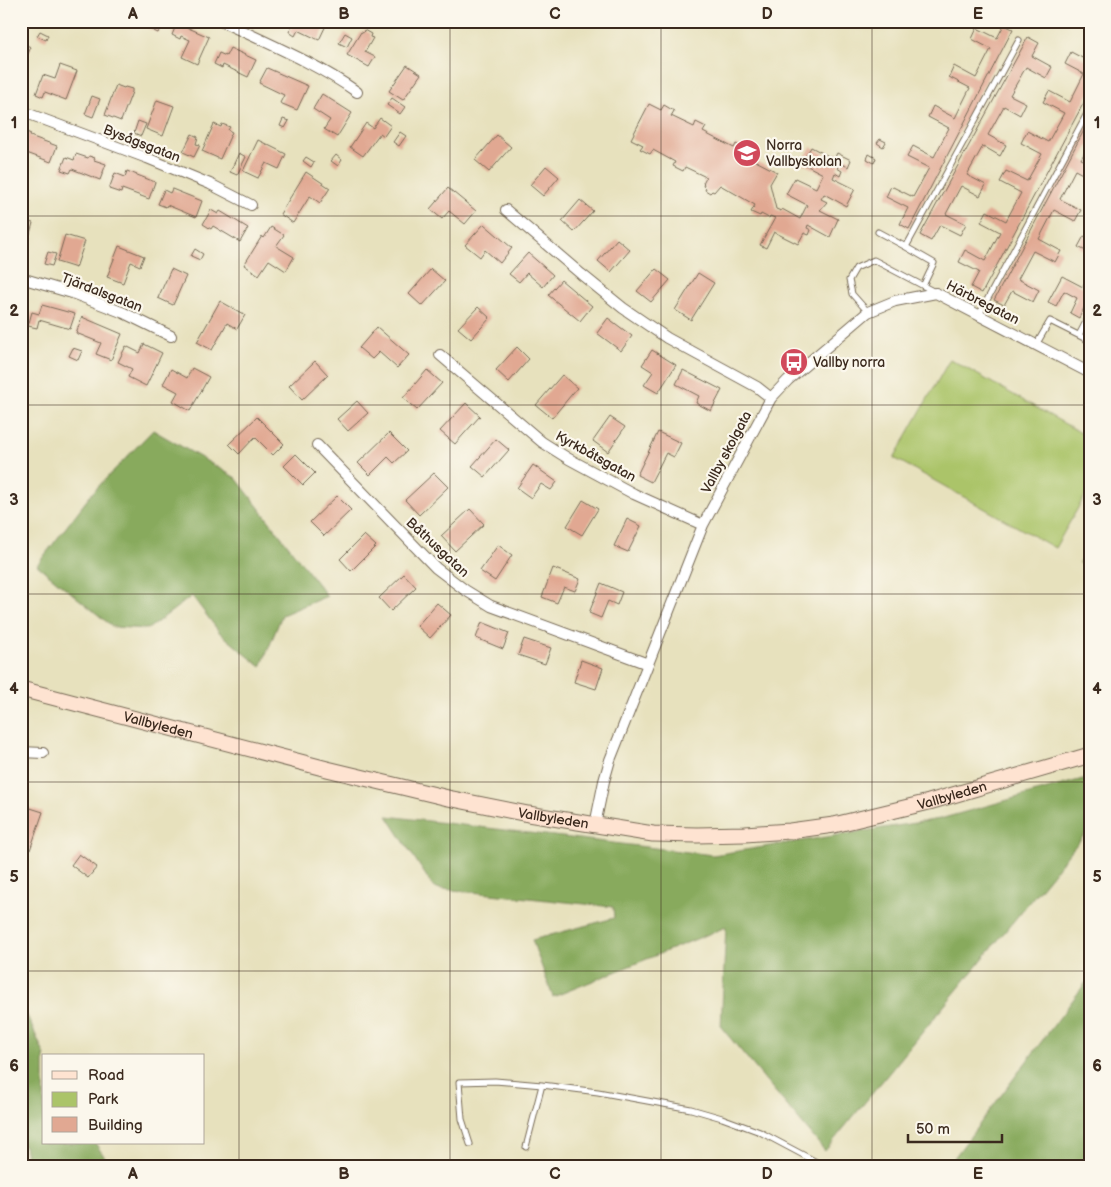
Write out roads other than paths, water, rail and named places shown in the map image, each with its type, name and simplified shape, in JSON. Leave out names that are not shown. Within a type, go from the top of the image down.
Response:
[{"type":"main road","name":"Vallbyleden","points":[[21,689],[346,774],[457,800],[528,814],[654,834],[697,835],[772,832],[834,825],[928,802],[1090,755]]},
{"type":"street","points":[[221,21],[343,82],[357,92]]},
{"type":"street","name":"Bysågsgatan","points":[[21,111],[174,169],[251,204]]},
{"type":"street","points":[[506,210],[623,308],[667,338],[757,387],[771,398]]},
{"type":"street","name":"Tjärdalsgatan","points":[[21,278],[124,313],[171,336]]},
{"type":"street","name":"Härbregatan","points":[[771,398],[788,380],[868,312],[895,301],[936,293],[1090,373]]},
{"type":"street","name":"Kyrkbåtsgatan","points":[[440,355],[542,442],[569,459],[634,494],[703,526]]},
{"type":"street","name":"Vallby skolgata","points":[[595,825],[610,760],[703,526],[771,398]]},
{"type":"street","name":"Båthusgatan","points":[[317,445],[436,568],[464,590],[500,609],[648,664]]},
{"type":"street","points":[[21,752],[43,753]]},
{"type":"lane","points":[[906,247],[1019,40]]},
{"type":"lane","points":[[978,315],[1090,108]]},
{"type":"lane","points":[[878,232],[934,263],[923,286]]},
{"type":"lane","points":[[868,312],[852,294],[849,280],[856,268],[874,260],[936,293]]},
{"type":"lane","points":[[1079,335],[1090,314]]},
{"type":"lane","points":[[1036,345],[1050,322],[1090,341]]},
{"type":"lane","points":[[470,1144],[462,1119],[459,1082],[495,1081],[598,1092],[706,1113],[760,1132],[824,1166]]},
{"type":"lane","points":[[526,1147],[542,1085]]},
{"type":"place","name":"Norra Vallbyskolan","points":[[747,153]]},
{"type":"place","name":"Vallby norra","points":[[794,362]]}]
